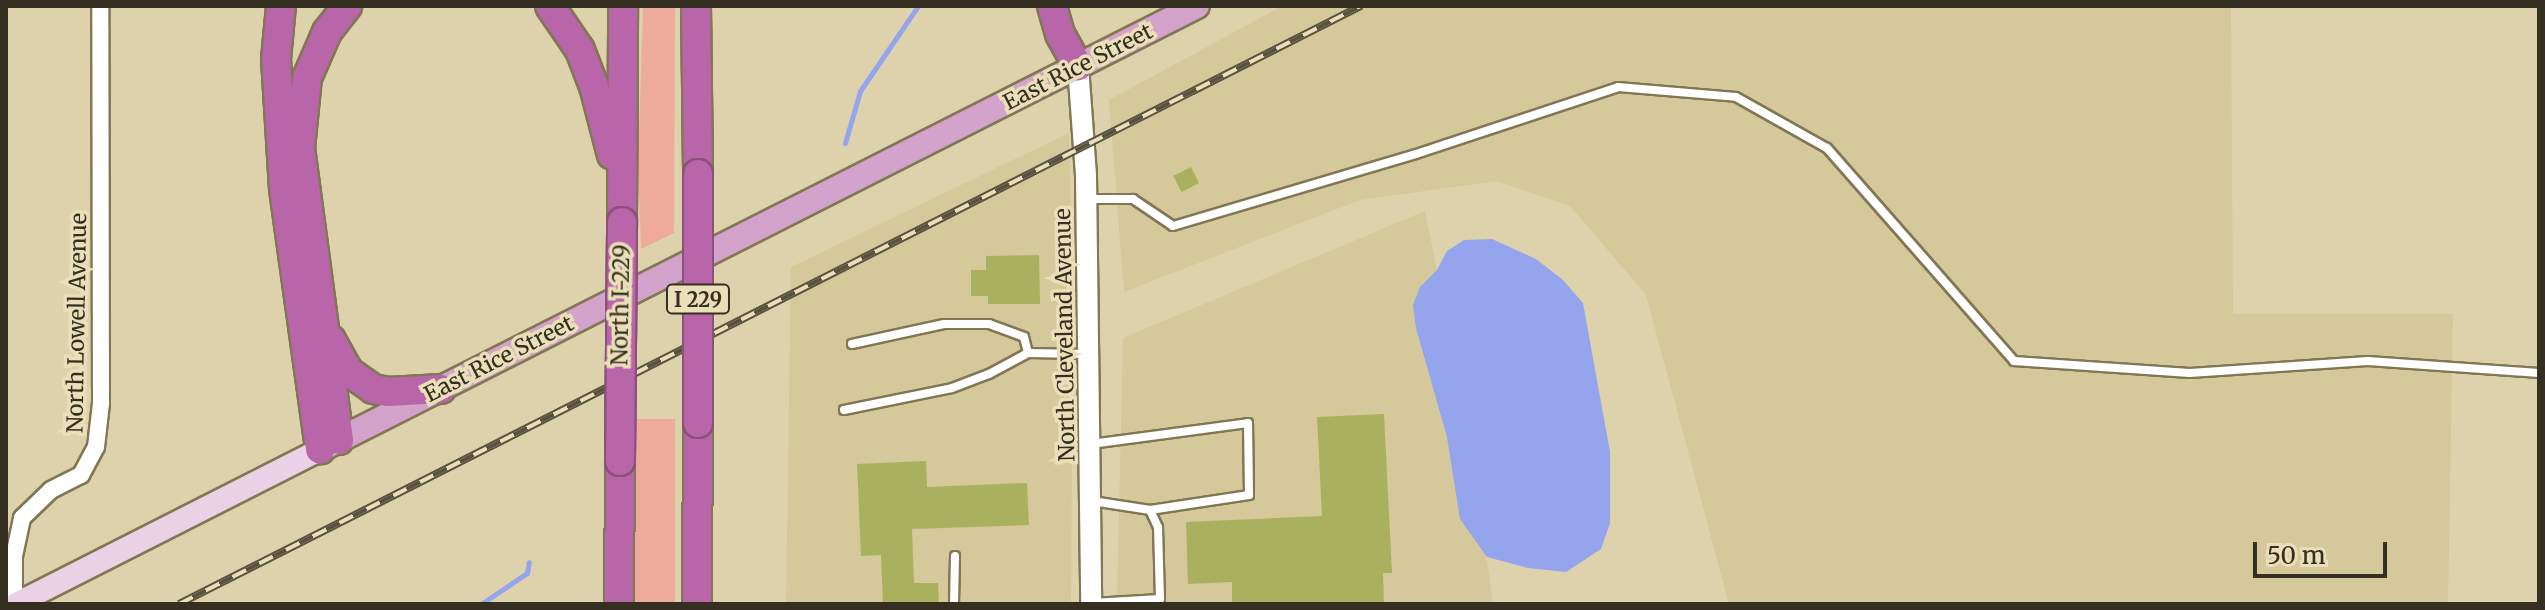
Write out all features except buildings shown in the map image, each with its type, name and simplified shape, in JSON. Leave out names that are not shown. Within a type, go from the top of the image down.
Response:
[{"type":"highway","points":[[281,6],[276,59],[284,189],[329,445]]},
{"type":"highway","points":[[329,445],[322,317],[300,148],[307,78],[327,32],[347,6]]},
{"type":"highway","points":[[550,6],[580,50],[594,86],[622,208]]},
{"type":"highway","name":"North I-229","points":[[619,604],[623,6]]},
{"type":"highway","points":[[1052,6],[1060,34],[1078,66]]},
{"type":"highway","points":[[1071,6],[1078,66]]},
{"type":"highway","name":"I 229","points":[[696,9],[697,604]]},
{"type":"highway","points":[[322,317],[339,357],[359,382],[388,392],[441,389]]},
{"type":"main road","name":"East Rice Street","points":[[15,604],[1197,6]]},
{"type":"street","name":"North Lowell Avenue","points":[[15,604],[14,556],[22,518],[51,490],[81,475],[96,447],[101,403],[100,6]]},
{"type":"street","name":"North Cleveland Avenue","points":[[1078,66],[1086,199],[1091,603]]},
{"type":"lane","points":[[1086,199],[1133,199],[1173,226],[1416,154],[1618,87],[1736,97],[1827,148],[2014,361],[2190,373],[2368,361],[2539,373]]},
{"type":"lane","points":[[852,344],[944,324],[989,324],[1024,337],[1028,353]]},
{"type":"lane","points":[[844,410],[952,388],[989,374],[1028,353],[1089,354]]},
{"type":"lane","points":[[1091,444],[1248,423],[1249,495],[1150,510],[1091,501]]},
{"type":"lane","points":[[1091,603],[1160,599],[1158,527],[1150,510]]},
{"type":"lane","points":[[954,604],[955,556]]},
{"type":"shaded area","points":[[643,6],[675,6],[674,233],[641,249],[638,166]]},
{"type":"shaded area","points":[[1282,6],[2231,6],[2233,314],[2453,314],[2448,604],[1729,604],[1646,295],[1570,206],[1497,181],[1360,200],[1124,292],[1109,100]]},
{"type":"shaded area","points":[[1069,133],[1073,312],[1071,604],[786,604],[791,267]]},
{"type":"shaded area","points":[[1425,211],[1470,437],[1493,604],[1117,604],[1123,338]]},
{"type":"shaded area","points":[[632,419],[675,419],[675,604],[632,604]]},
{"type":"water","points":[[1492,239],[1536,259],[1563,280],[1583,303],[1610,452],[1610,523],[1601,549],[1566,572],[1528,568],[1487,557],[1460,519],[1447,437],[1416,328],[1413,305],[1420,287],[1437,270],[1447,251],[1464,240]]},
{"type":"waterway","points":[[845,143],[860,91],[918,6]]},
{"type":"waterway","points":[[481,604],[527,573],[529,562]]},
{"type":"railway","points":[[179,604],[1361,6]]}]
